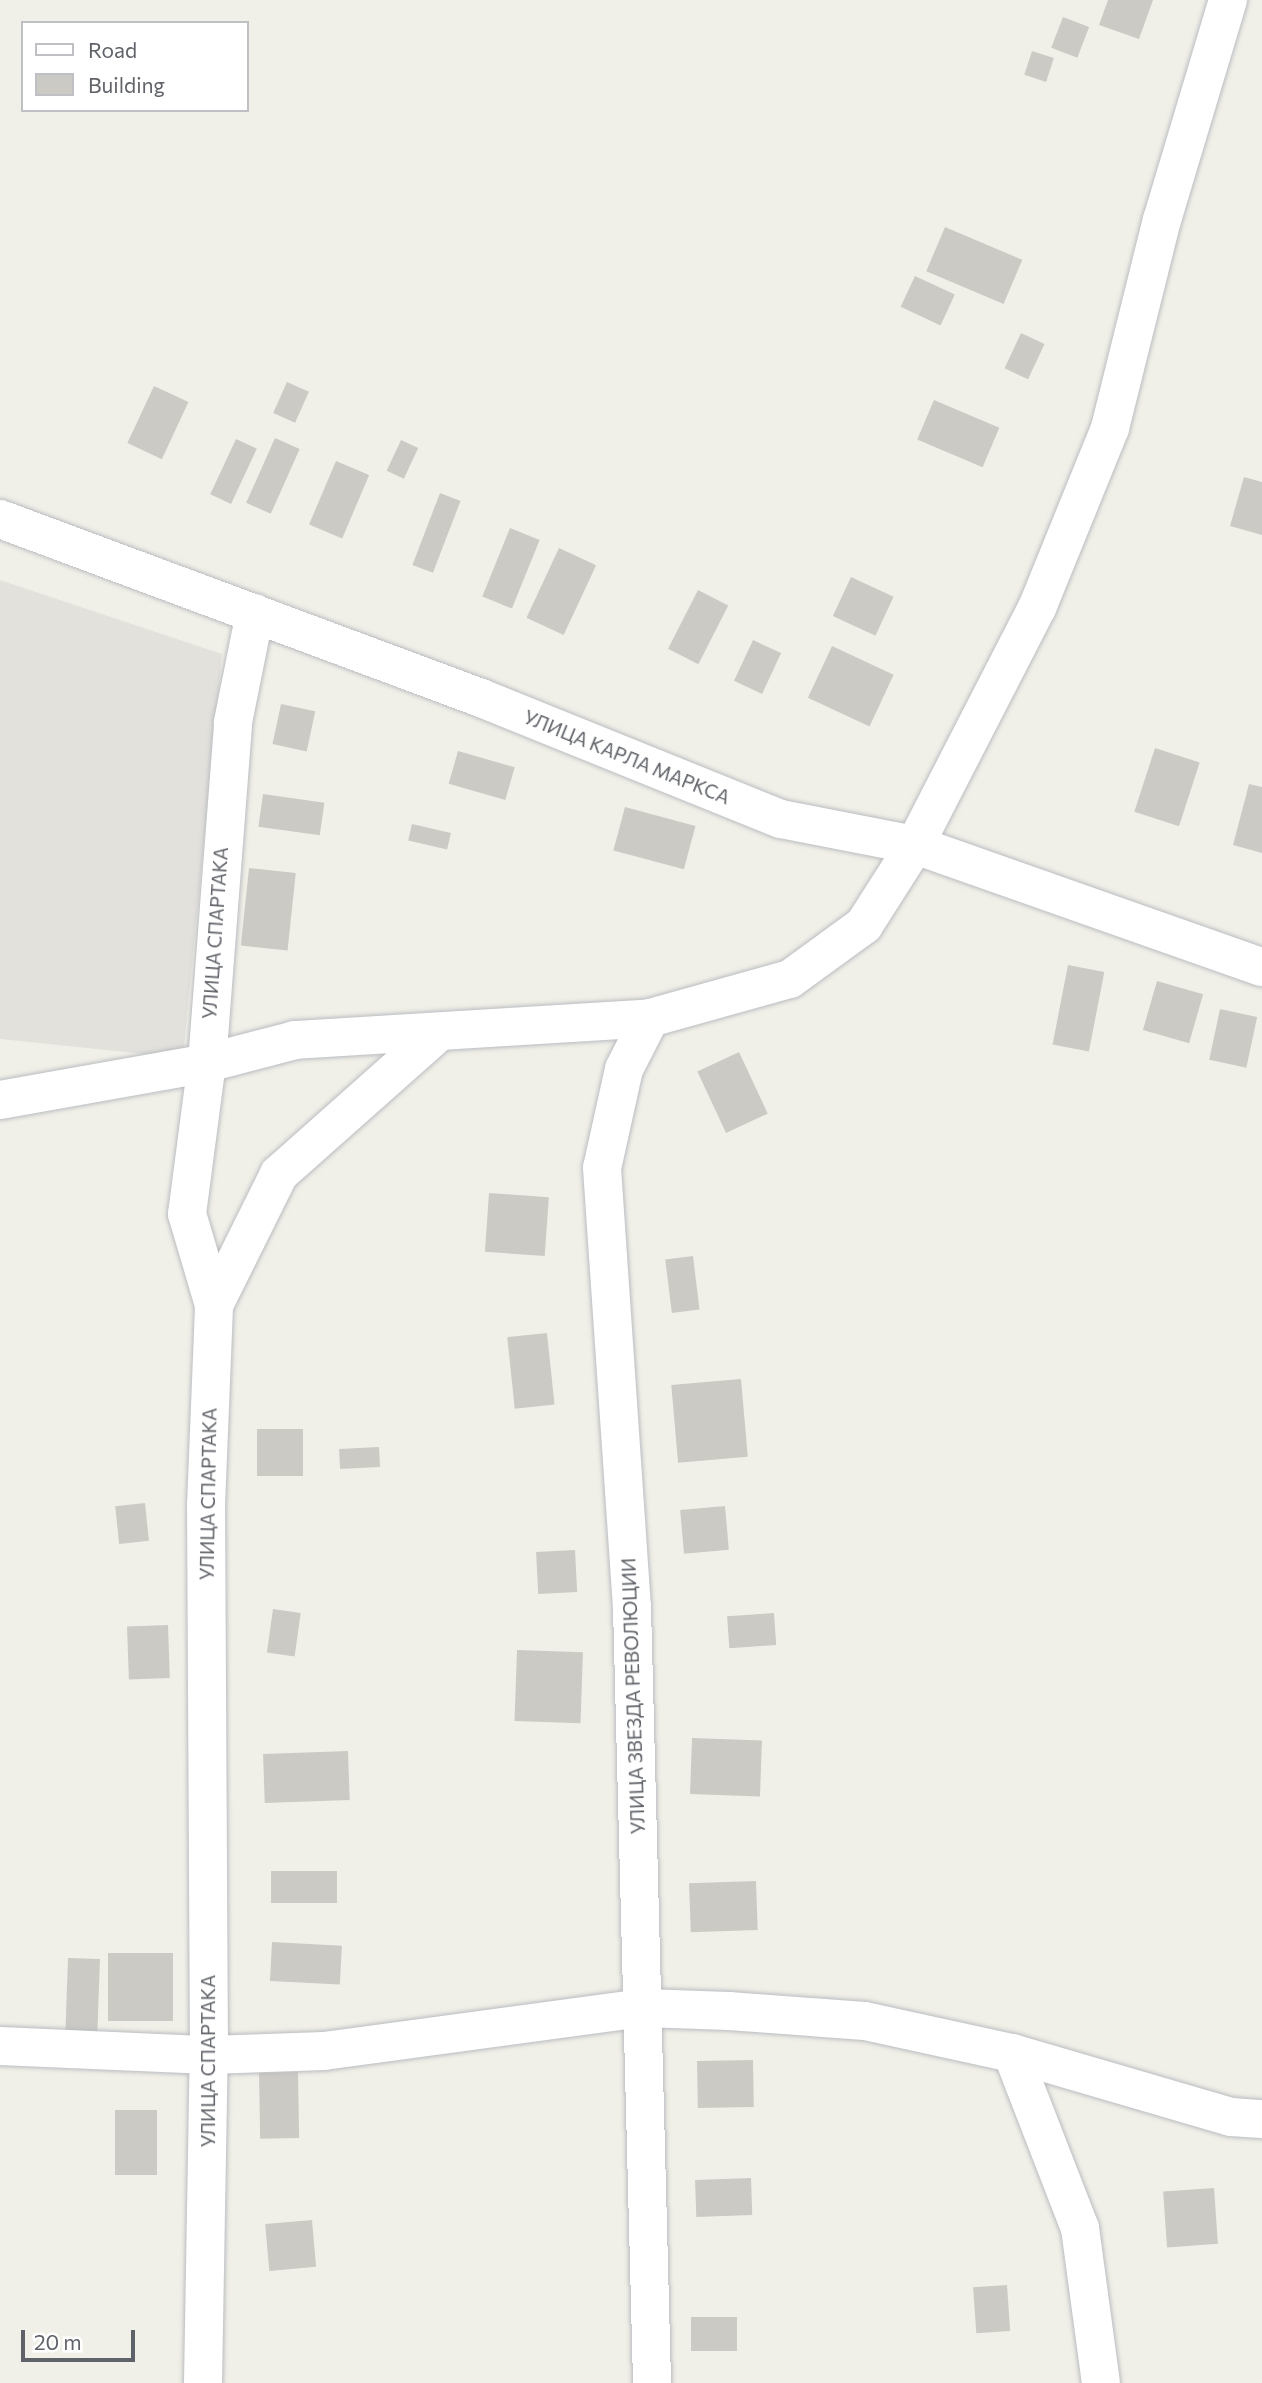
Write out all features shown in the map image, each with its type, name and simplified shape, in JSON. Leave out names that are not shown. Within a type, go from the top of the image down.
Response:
[{"type":"street","points":[[0,1100],[207,1063],[295,1040],[650,1018],[790,979],[864,925],[915,845],[1037,608],[1110,428],[1162,220],[1228,0]]},
{"type":"street","name":"УЛИЦА КАРЛА МАРКСА","points":[[0,519],[481,698],[781,819],[915,845],[1262,967]]},
{"type":"street","name":"УЛИЦА СПАРТАКА","points":[[203,2383],[209,2055],[206,1506],[214,1305],[187,1214],[207,1063],[233,722],[255,614]]},
{"type":"street","name":"УЛИЦА ЗВЕЗДА РЕВОЛЮЦИИ","points":[[650,1018],[624,1069],[602,1168],[632,1606],[652,2383]]},
{"type":"street","points":[[214,1305],[279,1174],[439,1032]]},
{"type":"street","points":[[0,2046],[209,2055],[324,2051],[644,2008],[865,2021],[1012,2053],[1231,2118],[1262,2119]]},
{"type":"street","points":[[1012,2053],[1080,2228],[1101,2383]]},
{"type":"shaded area","points":[[0,580],[222,654],[183,1058],[0,1039]]},
{"type":"building","points":[[1108,0],[1153,0],[1139,39],[1099,25]]},
{"type":"building","points":[[1063,17],[1089,27],[1077,58],[1051,48]]},
{"type":"building","points":[[1032,51],[1054,58],[1046,82],[1024,75]]},
{"type":"building","points":[[945,227],[1022,260],[1004,304],[926,271]]},
{"type":"building","points":[[915,276],[955,295],[941,325],[901,307]]},
{"type":"building","points":[[1021,333],[1045,344],[1028,379],[1005,368]]},
{"type":"building","points":[[287,382],[309,392],[295,423],[273,413]]},
{"type":"building","points":[[154,386],[188,402],[162,459],[127,443]]},
{"type":"building","points":[[934,400],[999,428],[983,467],[917,440]]},
{"type":"building","points":[[275,438],[300,449],[271,514],[246,503]]},
{"type":"building","points":[[236,439],[257,449],[231,504],[210,494]]},
{"type":"building","points":[[401,440],[418,448],[404,479],[387,471]]},
{"type":"building","points":[[336,461],[369,475],[342,539],[309,525]]},
{"type":"building","points":[[1244,477],[1262,482],[1262,535],[1230,526]]},
{"type":"building","points":[[440,493],[461,501],[433,573],[412,565]]},
{"type":"building","points":[[510,528],[540,540],[512,609],[482,597]]},
{"type":"building","points":[[559,548],[596,565],[564,635],[526,618]]},
{"type":"building","points":[[851,577],[894,597],[875,636],[833,616]]},
{"type":"building","points":[[698,590],[728,605],[698,664],[668,649]]},
{"type":"building","points":[[753,640],[781,653],[762,694],[734,681]]},
{"type":"building","points":[[832,646],[894,675],[870,726],[808,698]]},
{"type":"building","points":[[281,704],[315,711],[307,751],[272,744]]},
{"type":"building","points":[[1155,748],[1200,763],[1179,826],[1134,812]]},
{"type":"building","points":[[458,751],[515,767],[505,800],[449,784]]},
{"type":"building","points":[[1249,784],[1262,787],[1262,853],[1233,845]]},
{"type":"building","points":[[263,794],[324,803],[320,835],[258,827]]},
{"type":"building","points":[[625,807],[696,826],[684,869],[613,850]]},
{"type":"building","points":[[412,824],[451,833],[447,850],[408,841]]},
{"type":"building","points":[[249,868],[296,873],[288,950],[241,946]]},
{"type":"building","points":[[1068,965],[1104,972],[1089,1052],[1053,1045]]},
{"type":"building","points":[[1157,981],[1203,994],[1189,1043],[1143,1030]]},
{"type":"building","points":[[1220,1009],[1257,1017],[1246,1068],[1209,1060]]},
{"type":"building","points":[[739,1052],[768,1114],[726,1133],[697,1071]]},
{"type":"building","points":[[489,1193],[549,1197],[545,1256],[485,1252]]},
{"type":"building","points":[[693,1256],[700,1310],[672,1313],[665,1259]]},
{"type":"building","points":[[547,1333],[555,1405],[515,1409],[507,1337]]},
{"type":"building","points":[[741,1379],[748,1457],[678,1463],[671,1385]]},
{"type":"building","points":[[257,1429],[303,1429],[303,1476],[257,1476]]},
{"type":"building","points":[[379,1447],[380,1467],[340,1469],[339,1449]]},
{"type":"building","points":[[145,1503],[149,1541],[119,1544],[115,1506]]},
{"type":"building","points":[[725,1506],[729,1550],[684,1554],[680,1510]]},
{"type":"building","points":[[575,1550],[577,1592],[538,1594],[536,1552]]},
{"type":"building","points":[[273,1609],[301,1613],[295,1656],[267,1653]]},
{"type":"building","points":[[774,1613],[776,1645],[729,1648],[727,1616]]},
{"type":"building","points":[[168,1625],[170,1678],[129,1679],[127,1626]]},
{"type":"building","points":[[517,1650],[583,1652],[580,1723],[515,1721]]},
{"type":"building","points":[[692,1738],[762,1740],[760,1796],[690,1794]]},
{"type":"building","points":[[348,1751],[350,1800],[265,1803],[263,1754]]},
{"type":"building","points":[[271,1871],[337,1871],[337,1903],[271,1903]]},
{"type":"building","points":[[756,1881],[758,1930],[691,1932],[689,1883]]},
{"type":"building","points":[[272,1942],[342,1946],[340,1985],[270,1981]]},
{"type":"building","points":[[108,1953],[173,1953],[173,2021],[108,2021]]},
{"type":"building","points":[[68,1958],[100,1959],[97,2032],[65,2031]]},
{"type":"building","points":[[753,2060],[754,2107],[698,2108],[697,2061]]},
{"type":"building","points":[[298,2072],[299,2138],[260,2139],[259,2073]]},
{"type":"building","points":[[115,2110],[157,2110],[157,2175],[115,2175]]},
{"type":"building","points":[[751,2178],[752,2215],[696,2217],[695,2180]]},
{"type":"building","points":[[1214,2188],[1218,2244],[1167,2247],[1163,2192]]},
{"type":"building","points":[[312,2220],[316,2267],[269,2271],[265,2224]]},
{"type":"building","points":[[1007,2285],[1010,2331],[976,2333],[973,2287]]},
{"type":"building","points":[[691,2317],[737,2317],[737,2351],[691,2351]]}]
